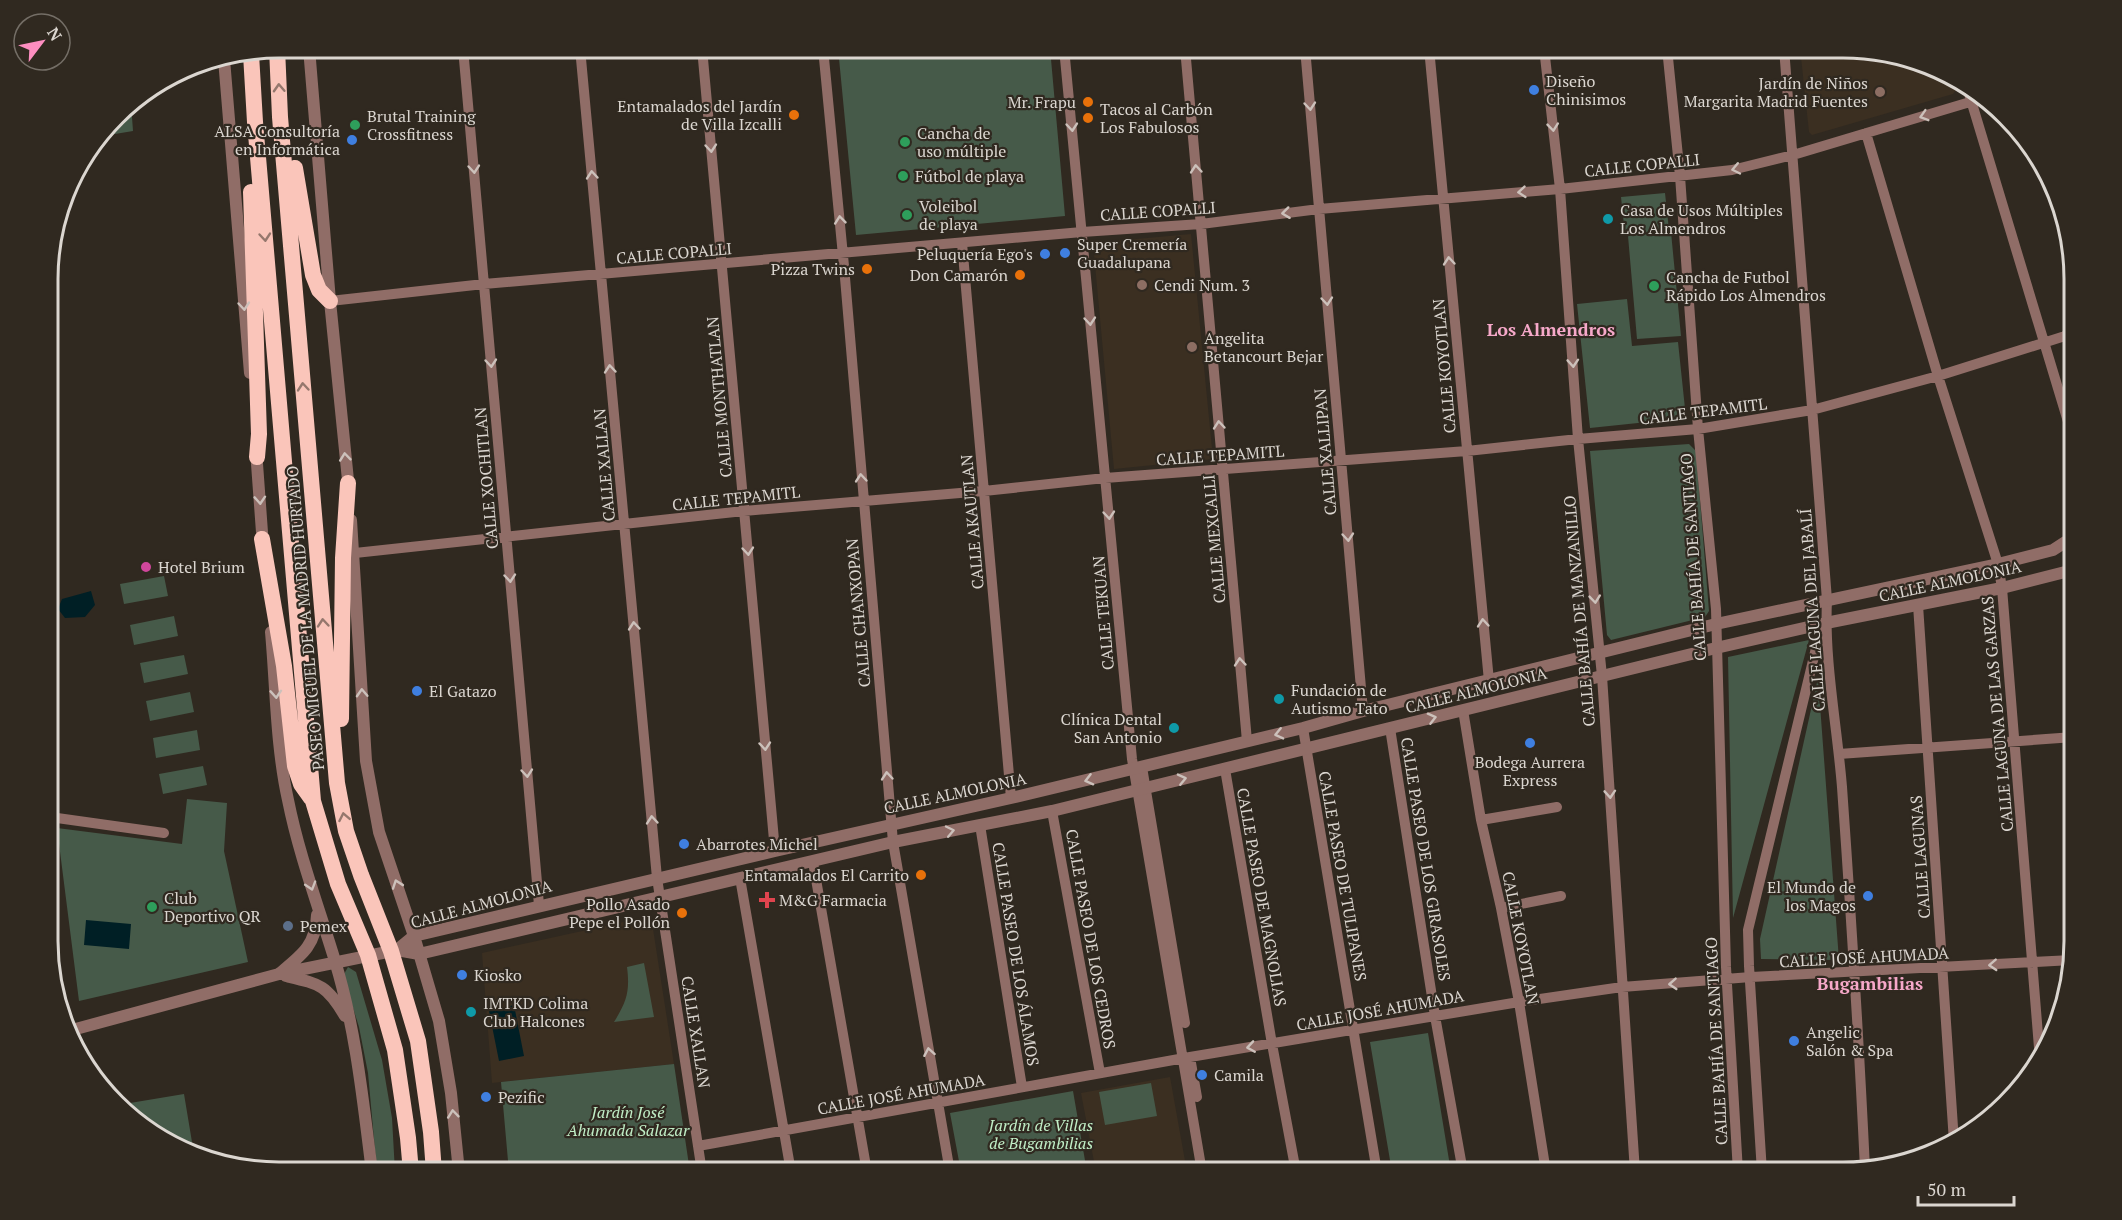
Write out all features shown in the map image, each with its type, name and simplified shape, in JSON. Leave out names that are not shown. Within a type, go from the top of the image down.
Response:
[{"type":"highway","name":"PASEO MIGUEL DE LA MADRID HURTADO","points":[[277,58],[280,117],[337,783],[346,831],[361,875],[394,950],[418,1041],[433,1162]]},
{"type":"highway","name":"PASEO MIGUEL DE LA MADRID HURTADO","points":[[251,60],[313,801],[338,884],[368,955],[395,1050],[410,1162]]},
{"type":"highway","points":[[280,117],[291,141],[313,275],[319,291],[330,301]]},
{"type":"highway","points":[[255,122],[251,171],[259,435],[257,457]]},
{"type":"highway","points":[[337,783],[341,736],[343,558],[348,483]]},
{"type":"highway","points":[[262,538],[279,627],[295,766],[301,784],[313,801]]},
{"type":"street","points":[[310,58],[330,301],[355,553],[366,761],[379,832],[439,1020],[451,1093],[458,1162]]},
{"type":"street","name":"CALLE XOCHITLAN","points":[[464,58],[539,905]]},
{"type":"street","name":"CALLE XALLAN","points":[[581,58],[659,897],[700,1162]]},
{"type":"street","name":"CALLE MONTHATLAN","points":[[703,58],[775,851]]},
{"type":"street","name":"CALLE CHANXOPAN","points":[[824,58],[893,842],[948,1162]]},
{"type":"street","name":"CALLE TEKUAN","points":[[1065,58],[1105,478],[1138,768],[1207,1162]]},
{"type":"street","name":"CALLE MEXCALLI","points":[[1186,58],[1247,741]]},
{"type":"street","name":"CALLE XALLIPAN","points":[[1306,58],[1363,711]]},
{"type":"street","name":"CALLE KOYOTLAN","points":[[1430,58],[1489,681]]},
{"type":"street","name":"CALLE BAHÍA DE MANZANILLO","points":[[1545,58],[1560,189],[1578,439],[1602,676],[1634,1162]]},
{"type":"street","name":"CALLE BAHÍA DE SANTIAGO","points":[[1668,58],[1680,177],[1698,429],[1716,624],[1727,979],[1737,1162]]},
{"type":"street","name":"CALLE LAGUNA DEL JABALÍ","points":[[1785,58],[1827,600],[1826,623],[1839,754],[1855,973],[1865,1160]]},
{"type":"street","points":[[225,65],[262,538],[287,798],[317,908],[336,962],[352,1028],[371,1162]]},
{"type":"street","name":"CALLE COPALLI","points":[[330,301],[484,284],[1082,232],[1201,224],[1319,209],[1680,177],[1732,170],[1793,155],[1973,101]]},
{"type":"street","points":[[1977,104],[2064,407]]},
{"type":"street","name":"CALLE LAGUNA DE LAS GARZAS","points":[[1866,133],[1938,376],[1998,564],[2002,588],[2039,1042]]},
{"type":"street","name":"CALLE AKAUTLAN","points":[[962,243],[1011,798]]},
{"type":"street","name":"CALLE TEPAMITL","points":[[355,553],[744,511],[984,491],[1105,478],[1467,451],[1698,429],[1812,411],[1938,376],[2064,337]]},
{"type":"street","name":"CALLE ALMOLONIA","points":[[394,950],[414,936],[539,905],[1138,768],[1716,624],[1998,564],[2053,549],[2064,542]]},
{"type":"street","name":"CALLE ALMOLONIA","points":[[394,950],[419,954],[893,842],[1052,811],[1716,648],[1826,623],[2002,588],[2064,572]]},
{"type":"street","name":"CALLE LAGUNAS","points":[[1918,605],[1953,1132]]},
{"type":"street","points":[[1761,1162],[1748,930],[1817,644],[1826,623]]},
{"type":"street","name":"CALLE KOYOTLAN","points":[[1463,710],[1481,820],[1519,1002],[1544,1162]]},
{"type":"street","name":"CALLE PASEO DE TULIPANES","points":[[1303,728],[1375,1162]]},
{"type":"street","name":"CALLE PASEO DE LOS GIRASOLES","points":[[1390,728],[1435,1016],[1461,1162]]},
{"type":"street","points":[[1839,754],[2064,738]]},
{"type":"street","name":"CALLE PASEO DE MAGNOLIAS","points":[[1225,769],[1294,1162]]},
{"type":"street","points":[[1481,820],[1557,807]]},
{"type":"street","name":"CALLE PASEO DE LOS CEDROS","points":[[1052,811],[1100,1074]]},
{"type":"street","points":[[58,819],[164,833]]},
{"type":"street","name":"CALLE PASEO DE LOS ÁLAMOS","points":[[980,825],[1022,1087]]},
{"type":"street","points":[[813,862],[865,1162]]},
{"type":"street","points":[[740,878],[789,1162]]},
{"type":"street","points":[[1501,908],[1561,896]]},
{"type":"street","points":[[279,974],[311,943],[316,931],[317,908]]},
{"type":"street","points":[[77,1029],[279,974],[394,950]]},
{"type":"street","name":"CALLE JOSÉ AHUMADA","points":[[698,1146],[1187,1057],[1622,987],[1750,977],[2063,961]]},
{"type":"street","points":[[279,974],[322,986],[334,997],[352,1028]]},
{"type":"street","name":"CALLE TEKUAN","points":[[1187,1057],[1201,1162]]},
{"type":"shaded area","name":"Jardín de Niños Margarita Madrid Fuentes","points":[[1801,58],[1872,60],[1914,70],[1956,90],[1953,94],[1812,135],[1809,132]]},
{"type":"shaded area","points":[[1191,234],[1213,459],[1114,469],[1093,243]]},
{"type":"shaded area","points":[[651,916],[674,1064],[492,1083],[482,953]]},
{"type":"shaded area","points":[[1170,1077],[1185,1162],[1094,1162],[1081,1093]]},
{"type":"green space","points":[[839,58],[1051,58],[1065,216],[856,235]]},
{"type":"green space","points":[[132,115],[133,131],[113,134]]},
{"type":"green space","points":[[1665,193],[1669,230],[1625,235],[1621,197]]},
{"type":"green space","name":"Cancha de Futbol Rápido Los Almendros","points":[[1671,232],[1681,336],[1637,339],[1628,236]]},
{"type":"green space","points":[[1627,299],[1632,346],[1678,342],[1686,418],[1590,428],[1577,304]]},
{"type":"green space","points":[[1689,444],[1696,451],[1709,611],[1705,617],[1611,640],[1607,635],[1590,451]]},
{"type":"green space","points":[[164,576],[168,596],[124,604],[120,584]]},
{"type":"green space","points":[[174,616],[178,636],[134,645],[130,625]]},
{"type":"green space","points":[[1809,640],[1733,918],[1728,657]]},
{"type":"green space","points":[[184,655],[188,674],[144,683],[140,663]]},
{"type":"green space","points":[[1818,678],[1839,960],[1761,959],[1760,939]]},
{"type":"green space","points":[[190,692],[194,712],[150,721],[146,701]]},
{"type":"green space","points":[[197,730],[200,750],[156,758],[153,738]]},
{"type":"green space","points":[[203,766],[207,785],[163,794],[159,774]]},
{"type":"green space","name":"Club Deportivo QR","points":[[187,799],[227,803],[224,851],[248,962],[79,1001],[58,828],[182,844]]},
{"type":"green space","points":[[644,963],[654,1017],[614,1022],[626,996],[627,967]]},
{"type":"green space","points":[[348,967],[356,972],[382,1060],[392,1118],[394,1162],[376,1162],[368,1073],[359,1027],[343,976]]},
{"type":"green space","points":[[1428,1033],[1449,1162],[1390,1162],[1370,1042]]},
{"type":"green space","name":"Jardín José Ahumada Salazar","points":[[674,1064],[689,1162],[508,1162],[501,1082]]},
{"type":"green space","points":[[1151,1083],[1157,1116],[1105,1125],[1099,1092]]},
{"type":"green space","name":"Jardín de Villas de Bugambilias","points":[[1073,1091],[1085,1162],[959,1162],[950,1113]]},
{"type":"green space","points":[[184,1094],[192,1144],[169,1132],[130,1103]]},
{"type":"water","points":[[91,591],[95,605],[85,617],[65,618],[58,609],[62,599]]},
{"type":"water","points":[[86,920],[131,924],[129,949],[84,945]]},
{"type":"water","points":[[514,1005],[524,1056],[499,1061],[489,1011]]},
{"type":"place","name":"Diseño Chinisimos","points":[[1534,90]]},
{"type":"place","name":"Jardín de Niños Margarita Madrid Fuentes","points":[[1880,92]]},
{"type":"place","name":"Mr. Frapu","points":[[1088,102]]},
{"type":"place","name":"Entamalados del Jardín de Villa Izcalli","points":[[794,115]]},
{"type":"place","name":"Tacos al Carbón Los Fabulosos","points":[[1088,118]]},
{"type":"place","name":"Brutal Training Crossfitness","points":[[355,125]]},
{"type":"place","name":"ALSA Consultoría en Informática","points":[[352,140]]},
{"type":"place","name":"Cancha de uso múltiple","points":[[905,142]]},
{"type":"place","name":"Fútbol de playa","points":[[903,176]]},
{"type":"place","name":"Voleibol de playa","points":[[907,215]]},
{"type":"place","name":"Casa de Usos Múltiples Los Almendros","points":[[1608,219]]},
{"type":"place","name":"Super Cremería Guadalupana","points":[[1065,253]]},
{"type":"place","name":"Peluquería Ego's","points":[[1045,254]]},
{"type":"place","name":"Pizza Twins","points":[[867,269]]},
{"type":"place","name":"Don Camarón","points":[[1020,275]]},
{"type":"place","name":"Cendi Num. 3","points":[[1142,285]]},
{"type":"place","name":"Cancha de Futbol Rápido Los Almendros","points":[[1654,286]]},
{"type":"place","name":"Angelita Betancourt Bejar","points":[[1192,347]]},
{"type":"place","name":"Hotel Brium","points":[[146,567]]},
{"type":"place","name":"El Gatazo","points":[[417,691]]},
{"type":"place","name":"Fundación de Autismo Tato","points":[[1279,699]]},
{"type":"place","name":"Clínica Dental San Antonio","points":[[1174,728]]},
{"type":"place","name":"Bodega Aurrera Express","points":[[1530,743]]},
{"type":"place","name":"Abarrotes Michel","points":[[684,844]]},
{"type":"place","name":"Entamalados El Carrito","points":[[921,875]]},
{"type":"place","name":"El Mundo de los Magos","points":[[1868,896]]},
{"type":"place","name":"M&G Farmacia","points":[[767,900]]},
{"type":"place","name":"Club Deportivo QR","points":[[152,907]]},
{"type":"place","name":"Pollo Asado Pepe el Pollón","points":[[682,913]]},
{"type":"place","name":"Pemex","points":[[288,926]]},
{"type":"place","name":"Kiosko","points":[[462,975]]},
{"type":"place","name":"IMTKD Colima Club Halcones","points":[[471,1012]]},
{"type":"place","name":"Angelic Salón & Spa","points":[[1794,1041]]},
{"type":"place","name":"Camila","points":[[1202,1075]]},
{"type":"place","name":"Pezific","points":[[486,1097]]},
{"type":"district","name":"Los Almendros","points":[[1551,329]]},
{"type":"district","name":"Bugambilias","points":[[1870,983]]}]
